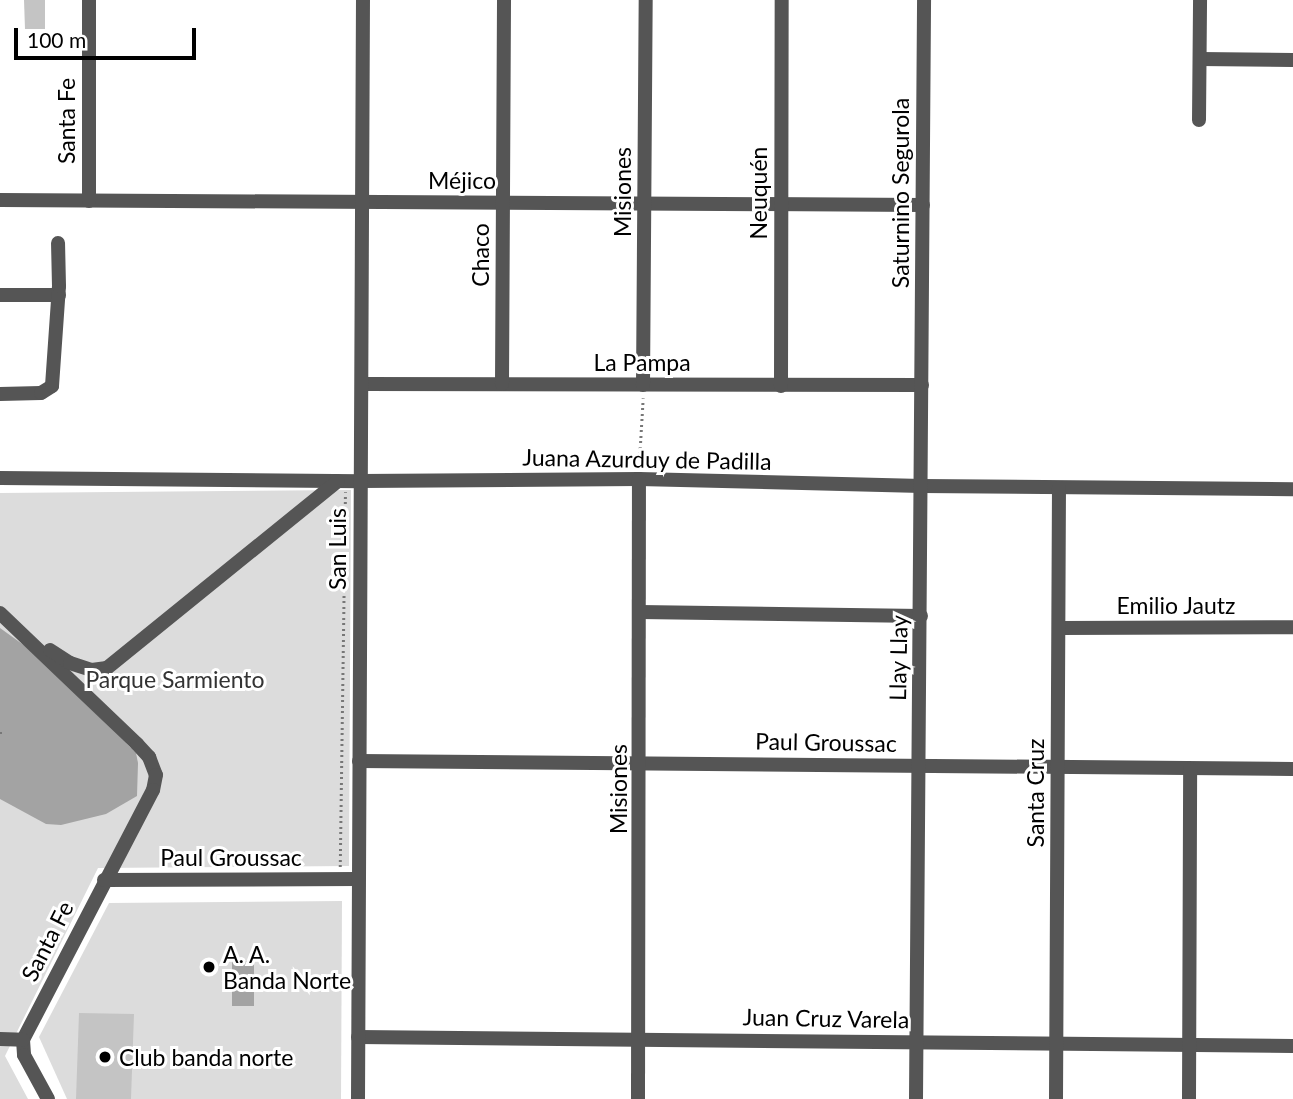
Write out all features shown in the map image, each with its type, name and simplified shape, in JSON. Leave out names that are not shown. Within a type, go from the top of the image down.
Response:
[{"type":"street","name":"Santa Fe","points":[[89,0],[89,201]]},
{"type":"street","name":"San Luis","points":[[358,1099],[363,0]]},
{"type":"street","name":"Chaco","points":[[502,384],[504,0]]},
{"type":"street","name":"Misiones","points":[[643,385],[646,0]]},
{"type":"street","name":"Neuquén","points":[[781,386],[782,0]]},
{"type":"street","name":"Saturnino Segurola","points":[[922,385],[924,0]]},
{"type":"street","points":[[1199,120],[1200,0]]},
{"type":"street","points":[[1199,59],[1293,60]]},
{"type":"street","name":"Méjico","points":[[0,200],[923,205]]},
{"type":"street","points":[[0,394],[41,393],[52,386],[59,295],[58,243]]},
{"type":"street","points":[[0,295],[59,295]]},
{"type":"street","name":"La Pampa","points":[[363,384],[922,385]]},
{"type":"street","name":"Llay Llay","points":[[916,1099],[922,385]]},
{"type":"street","name":"Juana Azurduy de Padilla","points":[[0,478],[332,486],[360,481],[639,479],[922,486],[1293,489]]},
{"type":"street","name":"Misiones","points":[[638,1099],[641,763],[639,479]]},
{"type":"street","points":[[0,612],[22,632],[70,663],[92,670],[107,668],[332,486]]},
{"type":"street","name":"Santa Cruz","points":[[1056,1099],[1059,488]]},
{"type":"street","points":[[640,612],[921,616]]},
{"type":"street","name":"Emilio Jautz","points":[[1059,628],[1293,628]]},
{"type":"street","name":"Santa Fe","points":[[22,632],[149,757],[156,775],[153,790],[23,1040]]},
{"type":"street","name":"Paul Groussac","points":[[359,761],[1293,769]]},
{"type":"street","points":[[1189,1099],[1190,769]]},
{"type":"street","name":"Paul Groussac","points":[[104,880],[358,879]]},
{"type":"street","name":"Juan Cruz Varela","points":[[358,1037],[1293,1046]]},
{"type":"street","points":[[0,1039],[23,1040],[24,1055],[48,1099]]},
{"type":"path","points":[[639,479],[643,385]]},
{"type":"path","points":[[332,486],[345,491],[340,867]]},
{"type":"green space","name":"Parque Sarmiento","points":[[351,490],[349,866],[98,868],[5,1056],[28,1099],[0,1099],[0,493]]},
{"type":"green space","name":"A. A. Banda Norte","points":[[342,901],[341,1099],[67,1099],[39,1037],[109,903]]},
{"type":"shaded area","points":[[0,628],[32,651],[136,753],[137,796],[106,814],[61,825],[46,824],[0,799]]},
{"type":"shaded area","points":[[232,961],[254,961],[254,1006],[232,1006]]},
{"type":"building","points":[[24,0],[45,0],[45,29],[25,29]]},
{"type":"building","name":"Club banda norte","points":[[79,1013],[134,1014],[131,1099],[76,1099]]},
{"type":"place","name":"A. A. Banda Norte","points":[[209,967]]},
{"type":"place","name":"Club banda norte","points":[[105,1057]]}]
